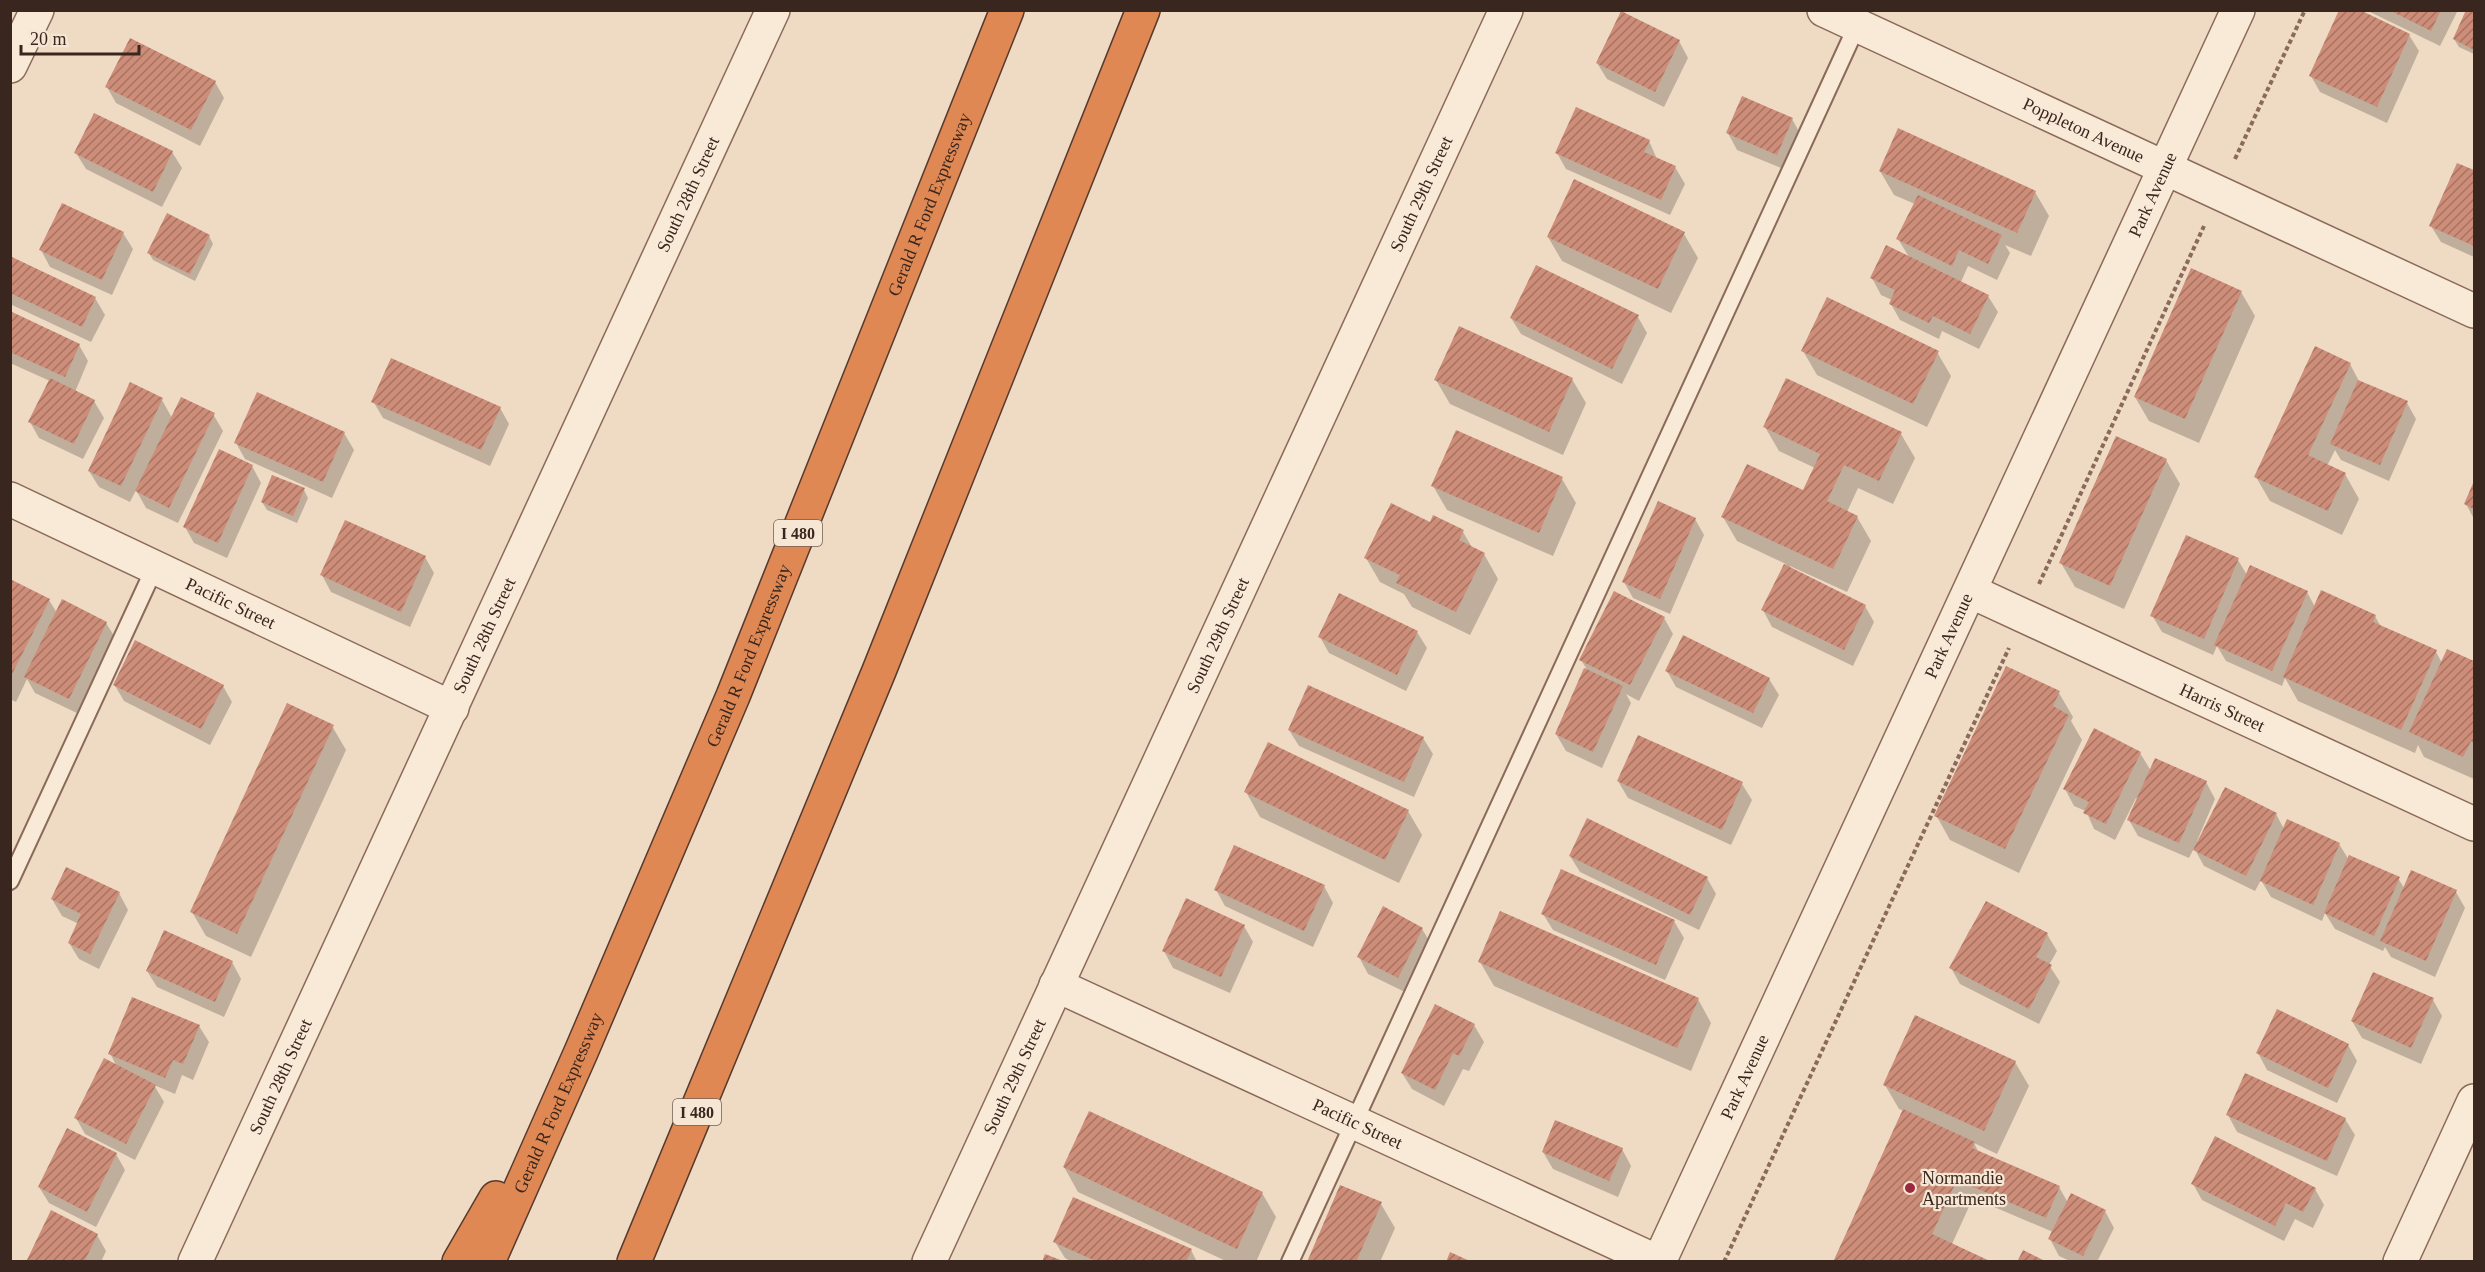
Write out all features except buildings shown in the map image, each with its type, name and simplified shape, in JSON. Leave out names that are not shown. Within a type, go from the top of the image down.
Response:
[{"type":"highway","name":"Gerald R Ford Expressway","points":[[488,1262],[581,1052],[733,696],[1007,10]]},
{"type":"highway","name":"I 480","points":[[634,1262],[879,671],[1143,10]]},
{"type":"highway","points":[[459,1262],[581,1052]]},
{"type":"street","name":"South 28th Street","points":[[195,1262],[772,10]]},
{"type":"street","name":"South 29th Street","points":[[929,1262],[1506,10]]},
{"type":"street","name":"Poppleton Avenue","points":[[1824,10],[1861,18],[2165,168],[2475,311]]},
{"type":"street","name":"Park Avenue","points":[[1658,1262],[2238,10]]},
{"type":"street","points":[[10,66],[27,14]]},
{"type":"street","name":"Pacific Street","points":[[10,499],[452,708]]},
{"type":"street","name":"Harris Street","points":[[1970,591],[2475,824]]},
{"type":"street","name":"Pacific Street","points":[[1056,985],[1658,1262]]},
{"type":"street","points":[[2400,1262],[2475,1101]]},
{"type":"lane","points":[[1290,1262],[1861,18]]},
{"type":"lane","points":[[10,881],[155,567]]},
{"type":"place","name":"Normandie Apartments","points":[[1910,1188]]}]
